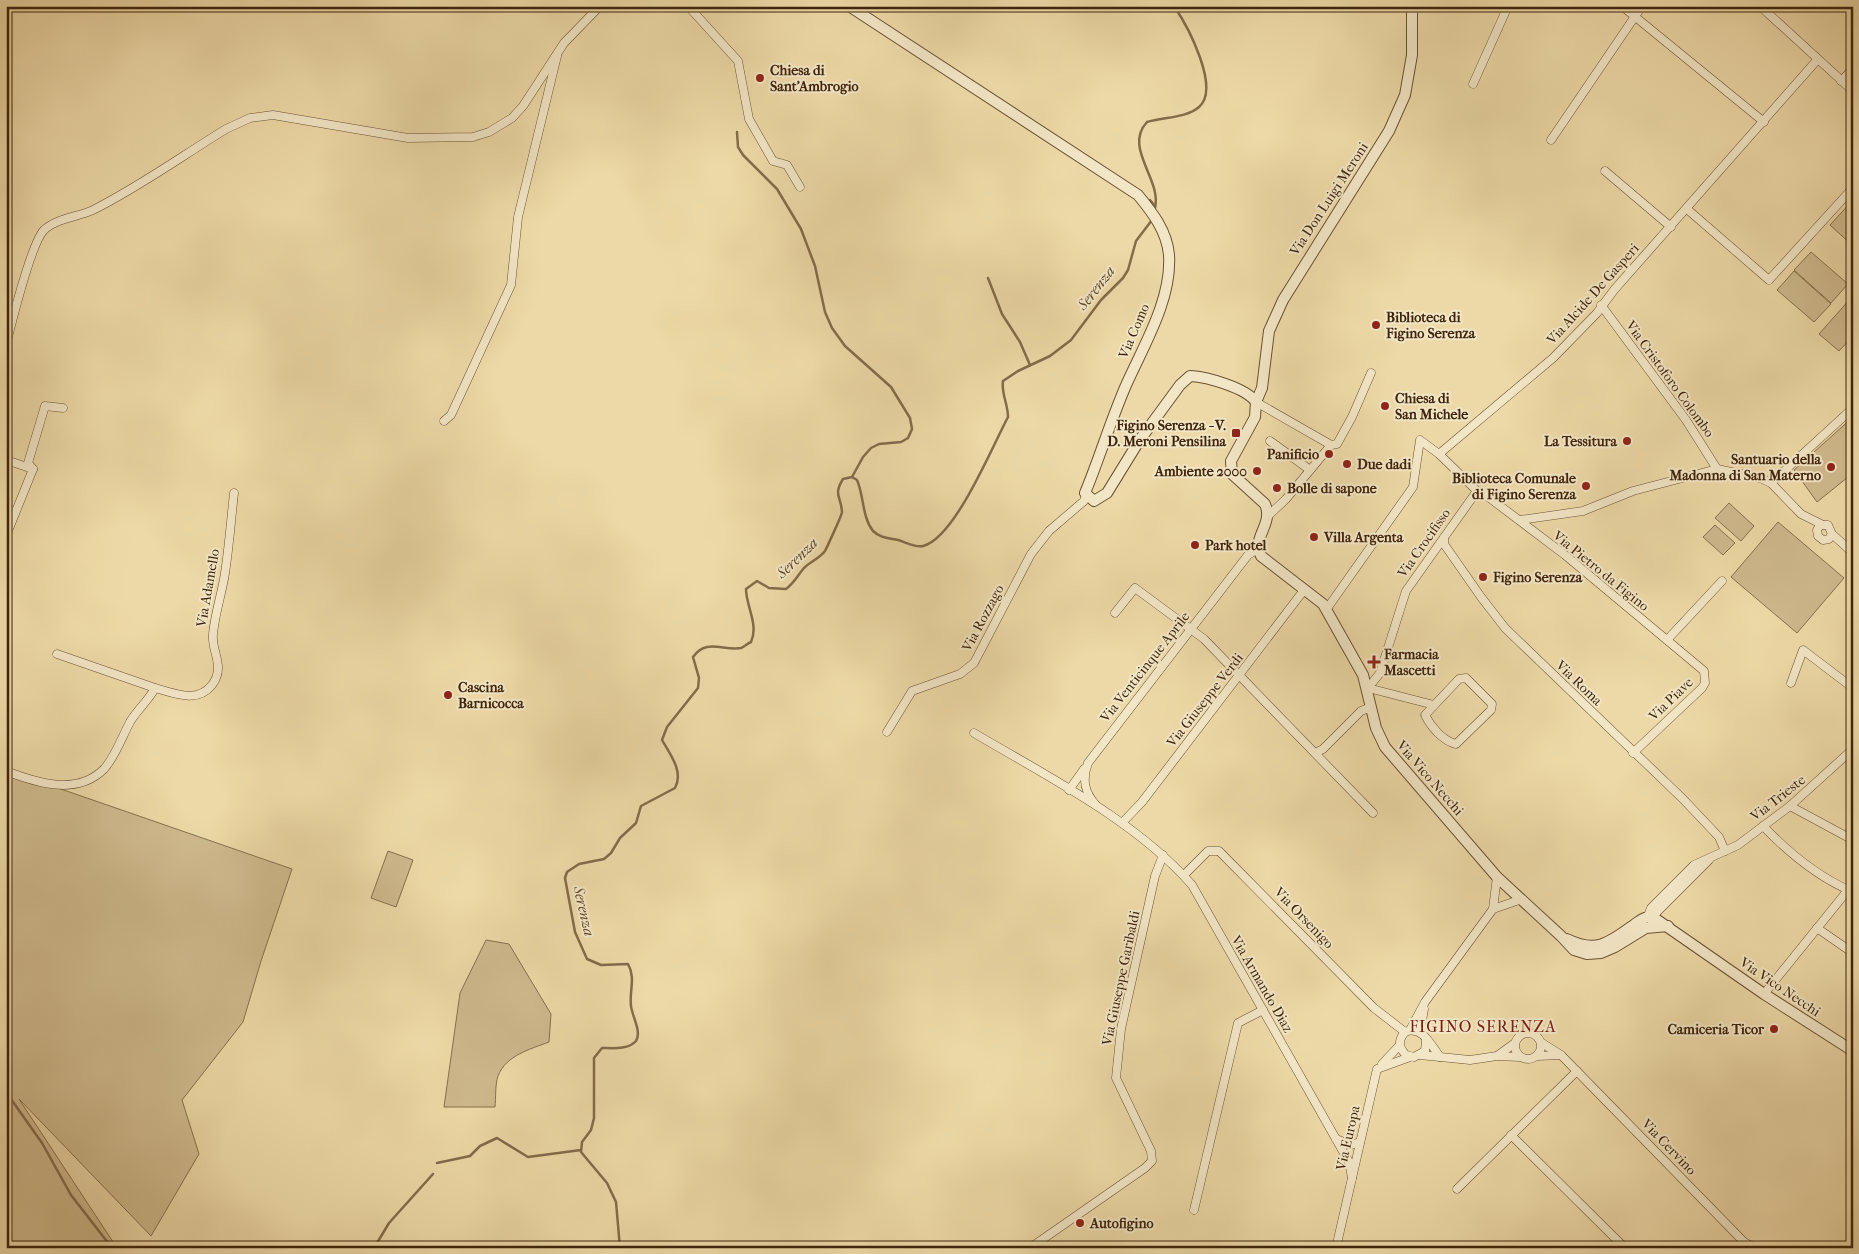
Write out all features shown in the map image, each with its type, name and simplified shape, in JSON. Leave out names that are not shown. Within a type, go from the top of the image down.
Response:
[{"type":"street","points":[[6,345],[10,316],[20,300],[37,240],[45,230],[56,222],[91,210],[226,129],[250,118],[273,115],[408,138],[474,136],[489,132],[512,118],[523,106],[558,51],[600,6]]},
{"type":"street","points":[[688,6],[738,61],[749,119],[773,161],[787,165],[800,187]]},
{"type":"street","name":"Via Como","points":[[849,6],[1138,195],[1158,220],[1169,254],[1164,293],[1152,331],[1126,384],[1086,495]]},
{"type":"street","name":"Via Don Luigi Meroni","points":[[1269,515],[1266,504],[1234,477],[1231,470],[1232,461],[1255,417],[1256,402],[1262,388],[1268,331],[1282,300],[1389,131],[1405,95],[1412,55],[1412,6]]},
{"type":"street","points":[[1473,84],[1508,6]]},
{"type":"street","points":[[1622,6],[1764,122]]},
{"type":"street","points":[[1551,140],[1642,6]]},
{"type":"street","points":[[1763,7],[1853,91]]},
{"type":"street","points":[[444,421],[451,415],[511,285],[518,217],[558,51]]},
{"type":"street","name":"Via Alcide De Gasperi","points":[[1440,454],[1553,358],[1597,313],[1601,305],[1818,59]]},
{"type":"street","points":[[1841,81],[1853,69]]},
{"type":"street","points":[[1605,171],[1671,227]]},
{"type":"street","points":[[1687,209],[1769,280],[1851,190]]},
{"type":"street","name":"Via Cristoforo Colombo","points":[[1601,305],[1686,420],[1717,469]]},
{"type":"street","points":[[1086,495],[1094,501],[1107,494],[1139,441],[1180,385],[1190,376],[1199,376],[1243,391],[1256,402],[1330,445],[1337,444],[1352,417],[1371,373]]},
{"type":"street","points":[[33,469],[28,463],[45,406],[63,408]]},
{"type":"street","points":[[1771,483],[1853,408]]},
{"type":"street","points":[[1326,610],[1413,487],[1420,440],[1440,454],[1476,491]]},
{"type":"street","points":[[1270,441],[1310,470]]},
{"type":"street","points":[[1258,549],[1269,515],[1286,499],[1330,445]]},
{"type":"street","points":[[6,460],[33,469]]},
{"type":"street","points":[[6,536],[33,469]]},
{"type":"street","points":[[1520,520],[1583,511],[1641,488],[1717,469],[1760,478],[1771,483],[1801,514],[1820,528],[1831,528],[1830,536]]},
{"type":"street","name":"Via Pietro da Figino","points":[[1476,491],[1483,493],[1520,520],[1667,640]]},
{"type":"street","name":"Via Crocifisso","points":[[1368,688],[1380,674],[1406,591],[1476,491]]},
{"type":"street","name":"Via Adamello","points":[[155,688],[186,697],[200,695],[211,687],[218,676],[217,650],[212,636],[225,574],[234,493]]},
{"type":"street","name":"Via Rozzago","points":[[887,732],[912,691],[960,674],[974,663],[1031,554],[1049,531],[1084,501],[1086,495]]},
{"type":"street","points":[[1820,528],[1820,538],[1830,536],[1850,549]]},
{"type":"street","name":"Via Roma","points":[[1444,538],[1444,544],[1481,598],[1505,628],[1715,832],[1719,854]]},
{"type":"street","name":"Via Vico Necchi","points":[[1258,549],[1261,556],[1323,604],[1363,675],[1368,688],[1378,735],[1385,747],[1497,877],[1574,950],[1586,954],[1609,951],[1646,928],[1664,926]]},
{"type":"street","name":"Via Venticinque Aprile","points":[[1069,790],[1248,555],[1258,549]]},
{"type":"street","points":[[1667,640],[1722,581]]},
{"type":"street","points":[[1115,613],[1135,588],[1191,628],[1204,639],[1374,813]]},
{"type":"street","name":"Via Giuseppe Verdi","points":[[1122,823],[1142,802],[1304,590]]},
{"type":"street","name":"Via Piave","points":[[1632,753],[1693,697],[1705,683],[1704,671],[1667,640]]},
{"type":"street","points":[[1791,683],[1803,650],[1853,688]]},
{"type":"street","points":[[6,771],[55,786],[76,784],[92,779],[105,768],[135,714],[155,688],[57,654]]},
{"type":"street","points":[[1459,678],[1466,678],[1492,704],[1492,710],[1456,744],[1449,743],[1429,723],[1425,715],[1434,705],[1459,678]]},
{"type":"street","points":[[1368,688],[1434,705]]},
{"type":"street","points":[[1315,753],[1323,749],[1361,711],[1371,707]]},
{"type":"street","name":"Via Armando Diaz","points":[[974,733],[1122,823],[1163,855],[1192,885],[1336,1138],[1349,1162],[1352,1178]]},
{"type":"street","name":"Via Trieste","points":[[1650,917],[1719,854],[1738,845],[1790,806],[1853,749]]},
{"type":"street","points":[[1088,763],[1084,781],[1091,800],[1100,810]]},
{"type":"street","points":[[1790,806],[1853,840]]},
{"type":"street","points":[[1763,826],[1783,846],[1850,890],[1764,994]]},
{"type":"street","name":"Via Orsenigo","points":[[1184,876],[1208,851],[1213,849],[1218,851],[1388,1021],[1408,1031]]},
{"type":"street","name":"Via Giuseppe Garibaldi","points":[[1030,1248],[1145,1168],[1152,1161],[1151,1151],[1116,1078],[1121,1029],[1155,876],[1163,855]]},
{"type":"street","points":[[1377,1069],[1399,1044],[1425,1002],[1493,909],[1497,877]]},
{"type":"street","points":[[1493,909],[1522,899]]},
{"type":"street","name":"Via Vico Necchi","points":[[1650,917],[1853,1052]]},
{"type":"street","name":"Via Vico Necchi","points":[[1561,936],[1582,946],[1599,946],[1612,941],[1650,917]]},
{"type":"street","name":"Via Vico Necchi","points":[[1625,941],[1632,932],[1650,917]]},
{"type":"street","points":[[1817,928],[1853,953]]},
{"type":"street","points":[[1425,1002],[1420,1032],[1440,1056]]},
{"type":"street","points":[[1194,1210],[1238,1023],[1263,1010]]},
{"type":"street","points":[[1388,1021],[1401,1051],[1410,1057]]},
{"type":"street","points":[[1408,1031],[1420,1032]]},
{"type":"street","name":"Via Cervino","points":[[1497,1056],[1515,1043],[1521,1034],[1529,1032],[1537,1035],[1542,1043],[1561,1055],[1577,1071],[1746,1245],[1755,1248]]},
{"type":"street","points":[[1377,1069],[1420,1055],[1425,1051],[1426,1040]]},
{"type":"street","points":[[1515,1043],[1515,1048],[1520,1057]]},
{"type":"street","points":[[1537,1056],[1542,1049],[1542,1043]]},
{"type":"street","name":"Via Cervino","points":[[1420,1055],[1470,1060],[1497,1056],[1526,1059],[1537,1056],[1561,1055]]},
{"type":"street","name":"Via Europa","points":[[1336,1248],[1377,1069]]},
{"type":"street","points":[[1457,1189],[1577,1071]]},
{"type":"street","points":[[1511,1135],[1625,1248]]},
{"type":"street","points":[[1336,1138],[1350,1145],[1360,1142]]},
{"type":"shaded area","points":[[1853,200],[1853,246],[1830,225]]},
{"type":"shaded area","points":[[1811,252],[1848,284],[1831,303],[1794,270]]},
{"type":"shaded area","points":[[1794,271],[1831,304],[1814,322],[1777,290]]},
{"type":"shaded area","points":[[1850,299],[1853,302],[1853,336],[1839,351],[1819,334]]},
{"type":"shaded area","points":[[1853,417],[1853,482],[1848,477],[1817,502],[1794,470]]},
{"type":"shaded area","points":[[1729,503],[1754,526],[1741,541],[1715,518]]},
{"type":"shaded area","points":[[1778,522],[1844,578],[1797,633],[1731,577]]},
{"type":"shaded area","points":[[1715,525],[1735,543],[1723,555],[1703,537]]},
{"type":"shaded area","points":[[6,770],[292,869],[243,1022],[182,1100],[199,1154],[151,1236],[19,1099],[117,1248],[6,1248]]},
{"type":"shaded area","points":[[388,851],[413,860],[396,907],[371,898]]},
{"type":"shaded area","points":[[486,940],[509,944],[551,1014],[549,1042],[527,1050],[513,1058],[502,1069],[497,1079],[495,1107],[444,1107],[460,993]]},
{"type":"waterway","name":"Serenza","points":[[1155,208],[1156,197],[1141,153],[1139,142],[1141,132],[1147,122],[1194,111],[1205,98],[1206,86],[1200,56],[1174,6]]},
{"type":"waterway","points":[[737,132],[738,147],[743,155],[777,189],[801,229],[815,266],[825,312],[832,328],[845,346],[891,387],[910,418],[912,429],[908,438],[901,442],[879,444],[871,448],[863,457],[852,477]]},
{"type":"waterway","name":"Serenza","points":[[1150,200],[1155,206]]},
{"type":"waterway","name":"Serenza","points":[[620,1248],[616,1202],[607,1183],[581,1152],[582,1142],[591,1130],[594,1118],[594,1058],[602,1048],[629,1046],[638,1037],[631,1006],[632,974],[628,964],[601,965],[587,959],[575,932],[565,878],[567,872],[579,864],[604,859],[611,853],[620,838],[636,823],[641,806],[675,788],[678,776],[677,769],[662,740],[667,727],[698,688],[699,678],[693,657],[703,648],[715,646],[741,648],[751,642],[754,629],[746,589],[757,581],[769,588],[786,589],[794,582],[804,568],[825,551],[842,512],[838,489],[843,479],[852,477],[857,480],[869,525],[879,535],[917,546],[923,546],[935,539],[948,527],[972,490],[1008,417],[1003,381],[1018,371],[1050,356],[1071,340],[1101,300],[1123,278],[1128,270],[1136,241],[1152,220]]},
{"type":"waterway","points":[[988,278],[1002,314],[1020,342],[1030,365]]},
{"type":"waterway","points":[[6,1092],[42,1143],[71,1195],[112,1248]]},
{"type":"waterway","points":[[437,1163],[470,1156],[480,1146],[497,1138],[528,1157],[581,1150]]},
{"type":"waterway","points":[[374,1248],[389,1223],[433,1174]]},
{"type":"place","name":"Chiesa di Sant'Ambrogio","points":[[760,78]]},
{"type":"place","name":"Biblioteca di Figino Serenza","points":[[1376,325]]},
{"type":"place","name":"Chiesa di San Michele","points":[[1385,406]]},
{"type":"place","name":"Figino Serenza - V. D. Meroni Pensilina","points":[[1236,433]]},
{"type":"place","name":"La Tessitura","points":[[1627,441]]},
{"type":"place","name":"Panificio","points":[[1329,454]]},
{"type":"place","name":"Due dadi","points":[[1347,464]]},
{"type":"place","name":"Santuario della Madonna di San Materno","points":[[1831,467]]},
{"type":"place","name":"Ambiente 2000","points":[[1257,471]]},
{"type":"place","name":"Biblioteca Comunale di Figino Serenza","points":[[1586,486]]},
{"type":"place","name":"Bolle di sapone","points":[[1277,488]]},
{"type":"place","name":"Villa Argenta","points":[[1314,537]]},
{"type":"place","name":"Park hotel","points":[[1195,545]]},
{"type":"place","name":"Figino Serenza","points":[[1483,577]]},
{"type":"place","name":"Farmacia Mascetti","points":[[1374,662]]},
{"type":"place","name":"Cascina Barnicocca","points":[[448,695]]},
{"type":"place","name":"Camiceria Ticor","points":[[1774,1029]]},
{"type":"place","name":"Autofigino","points":[[1080,1223]]},
{"type":"district","name":"FIGINO SERENZA","points":[[1483,1026]]}]
